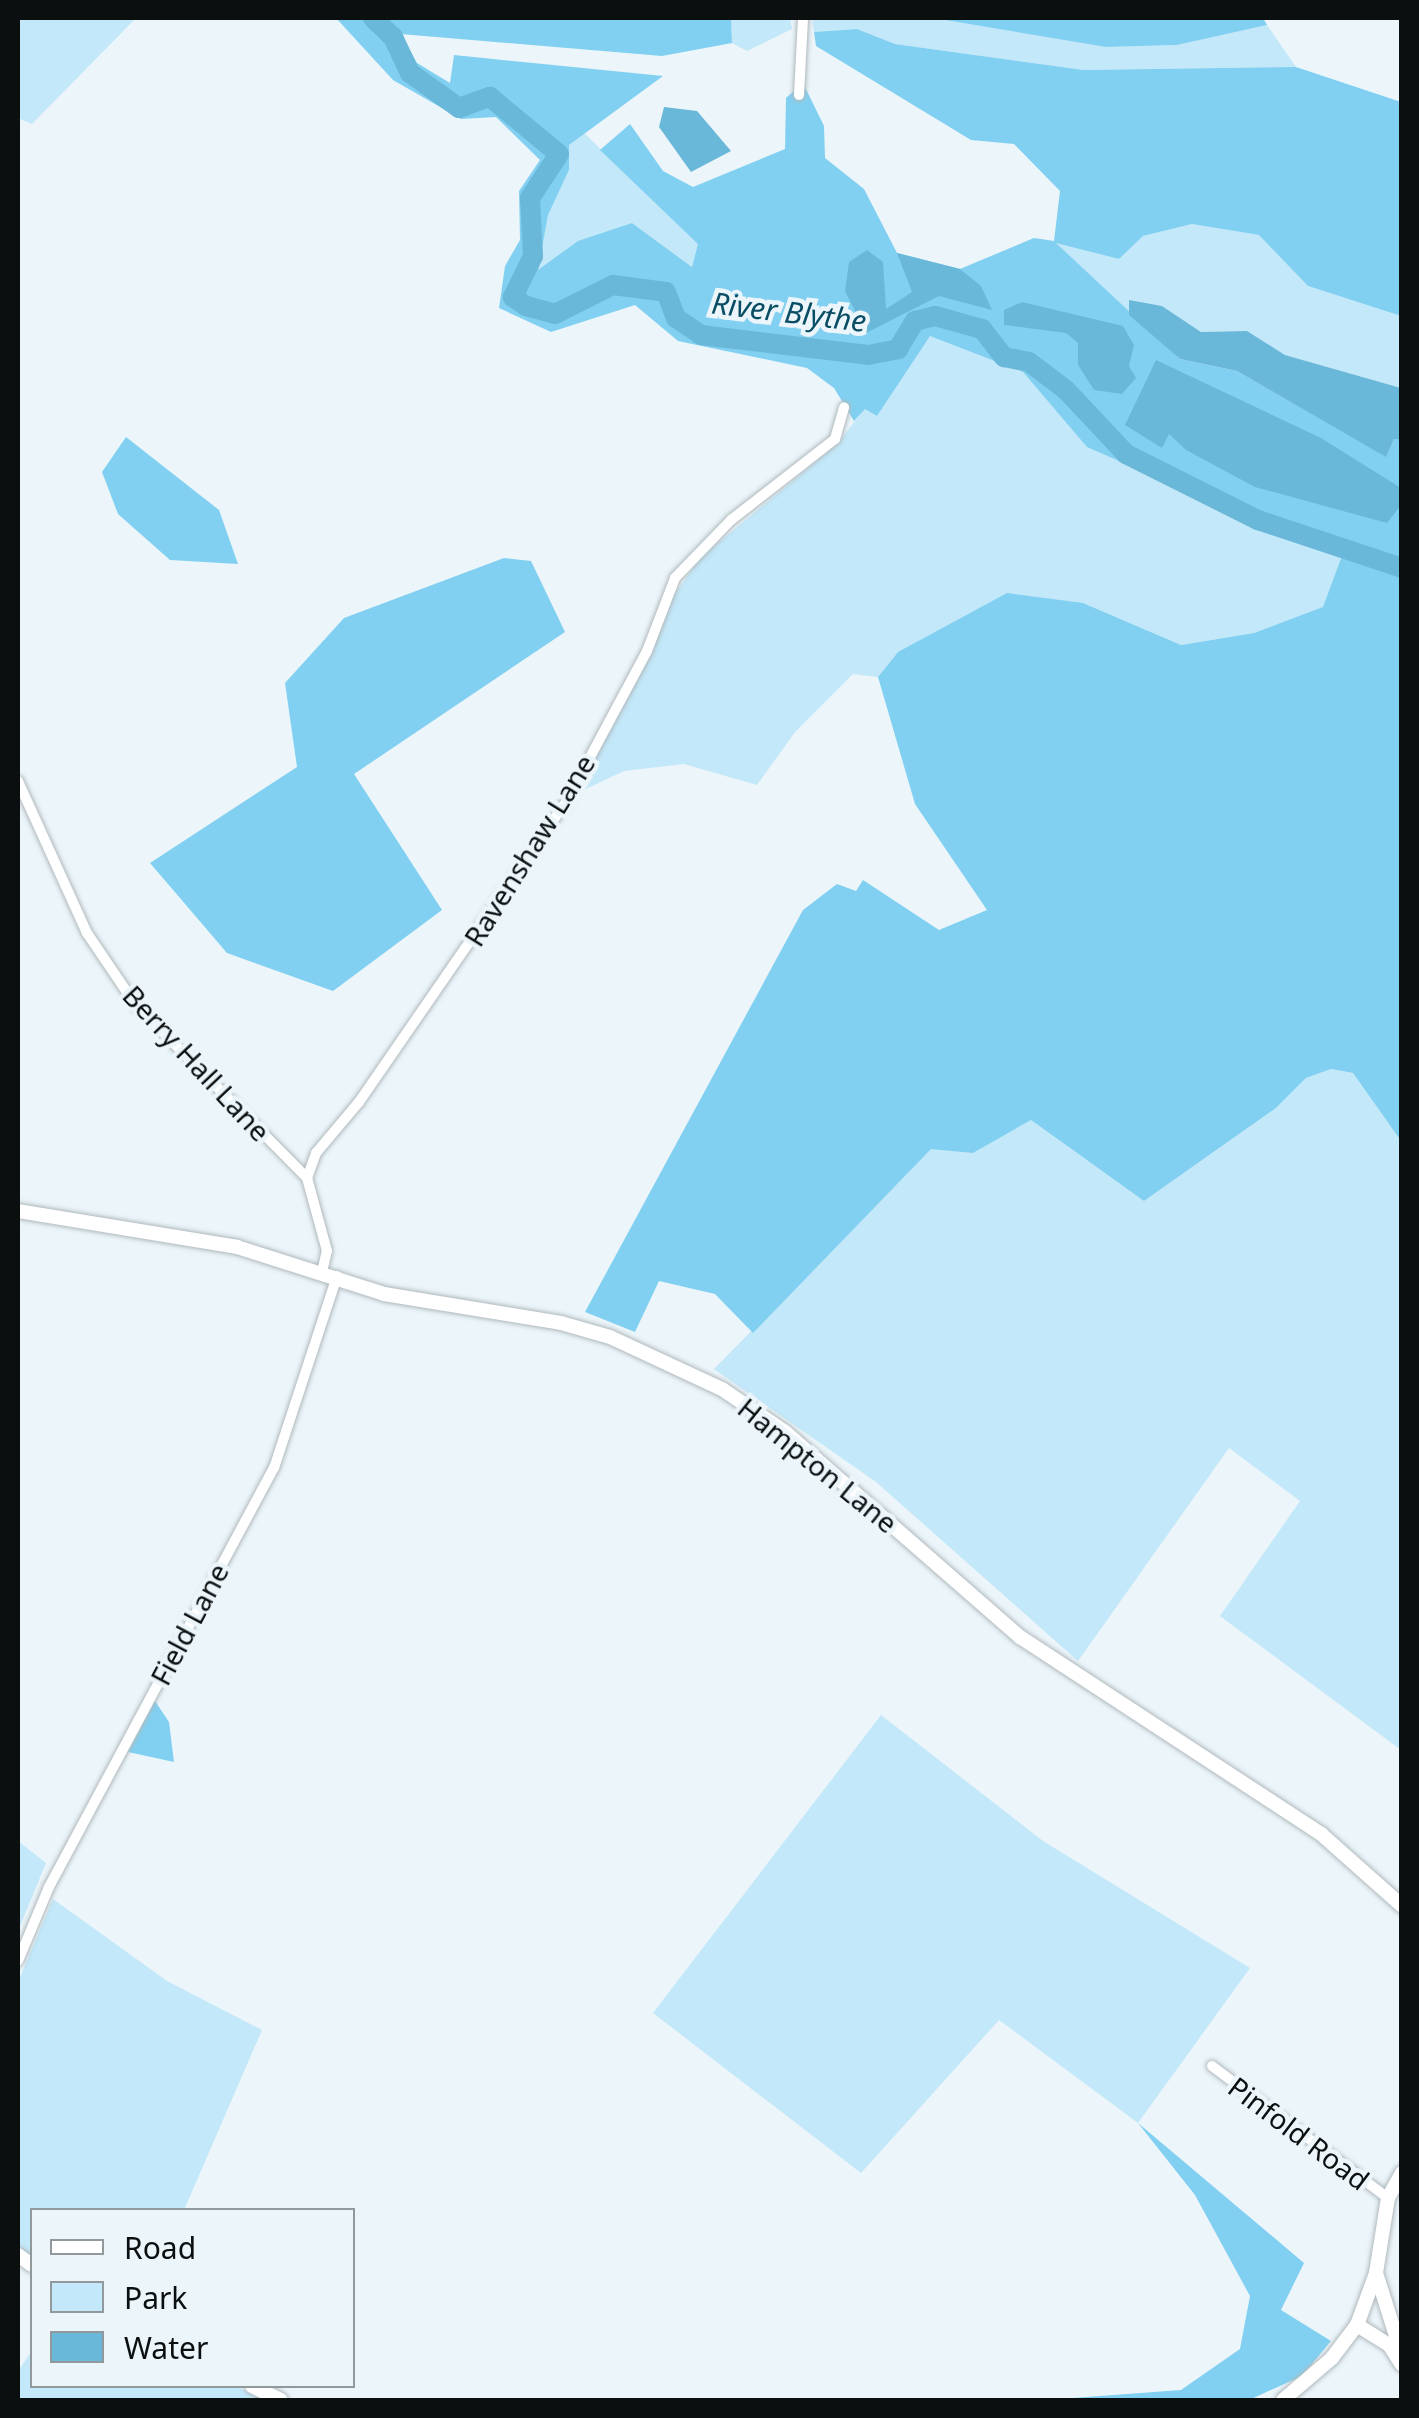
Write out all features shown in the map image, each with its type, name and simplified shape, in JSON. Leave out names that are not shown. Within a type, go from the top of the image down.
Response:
[{"type":"main road","name":"Hampton Lane","points":[[18,1210],[237,1247],[384,1294],[610,1336],[756,1408],[1020,1637],[1322,1834],[1402,1906]]},
{"type":"main road","points":[[1283,2400],[1332,2358],[1358,2325],[1376,2273],[1388,2198],[1402,2173]]},
{"type":"main road","points":[[1376,2273],[1402,2355]]},
{"type":"main road","points":[[1358,2325],[1390,2346],[1402,2365]]},
{"type":"main road","points":[[256,2388],[281,2400]]},
{"type":"street","points":[[799,95],[802,18]]},
{"type":"street","name":"Ravenshaw Lane","points":[[307,1178],[316,1153],[360,1102],[566,802],[648,651],[675,578],[731,520],[834,440],[844,407]]},
{"type":"street","name":"Berry Hall Lane","points":[[18,781],[87,933],[135,1004],[307,1178]]},
{"type":"street","points":[[307,1178],[327,1251],[329,1274]]},
{"type":"street","name":"Field Lane","points":[[18,1961],[49,1887],[274,1468],[329,1274]]},
{"type":"street","name":"Pinfold Road","points":[[1212,2066],[1388,2198]]},
{"type":"green space","points":[[18,18],[136,18],[32,124],[18,118]]},
{"type":"green space","points":[[731,18],[790,18],[792,29],[747,51],[732,43]]},
{"type":"green space","points":[[812,18],[933,18],[1106,47],[1177,45],[1267,25],[1296,67],[1084,70],[895,44],[857,29],[814,32]]},
{"type":"green space","points":[[584,133],[699,244],[692,267],[632,223],[537,271],[548,214],[569,170],[569,145]]},
{"type":"green space","points":[[1192,224],[1260,235],[1308,286],[1401,316],[1401,388],[1285,355],[1247,331],[1201,332],[1162,306],[1129,301],[1129,315],[1054,242],[1119,259],[1143,236]]},
{"type":"green space","points":[[930,335],[1023,372],[1088,447],[1341,557],[1323,608],[1254,633],[1181,645],[1083,603],[898,652],[878,677],[853,674],[795,732],[757,785],[684,764],[624,771],[575,794],[672,598],[700,558],[837,444],[865,408],[877,416]]},
{"type":"green space","points":[[1331,1069],[1353,1073],[1401,1141],[1401,1750],[1220,1616],[1300,1501],[1229,1448],[1078,1661],[876,1482],[714,1369],[931,1148],[973,1153],[1031,1120],[1144,1201],[1276,1108],[1306,1078]]},
{"type":"green space","points":[[881,1715],[1043,1841],[1250,1968],[1138,2123],[999,2020],[861,2173],[653,2013]]},
{"type":"green space","points":[[18,1841],[46,1863],[18,1931]]},
{"type":"green space","points":[[53,1899],[167,1981],[262,2030],[185,2208],[30,2208],[30,2256],[18,2247],[18,1982]]},
{"type":"green space","points":[[30,2354],[30,2388],[240,2388],[264,2400],[18,2400],[18,2371]]},
{"type":"shaded area","points":[[336,18],[731,18],[732,43],[662,56],[401,34],[417,63],[450,83],[454,55],[663,76],[569,145],[569,170],[548,215],[538,270],[578,241],[632,223],[692,267],[698,244],[600,150],[630,124],[663,171],[693,187],[785,149],[786,98],[803,83],[824,126],[825,158],[864,189],[897,253],[960,269],[1034,238],[1054,241],[1060,191],[1014,144],[971,140],[816,46],[814,32],[857,29],[895,44],[1084,70],[1296,67],[1401,102],[1401,316],[1308,286],[1259,235],[1192,224],[1143,236],[1119,259],[1056,243],[1180,359],[1237,371],[1386,456],[1394,439],[1401,439],[1401,1141],[1353,1073],[1331,1069],[1306,1078],[1276,1108],[1144,1201],[1031,1120],[973,1153],[931,1149],[753,1333],[715,1294],[659,1281],[635,1332],[585,1312],[803,910],[837,884],[856,891],[863,880],[939,930],[987,910],[915,804],[878,677],[898,652],[1007,593],[1083,603],[1181,645],[1254,633],[1323,607],[1341,558],[1087,447],[1023,372],[930,336],[877,416],[865,409],[854,421],[834,388],[807,368],[678,341],[635,305],[551,332],[499,308],[505,266],[520,240],[519,191],[540,160],[496,117],[461,119],[393,80]]},
{"type":"shaded area","points":[[933,18],[1263,18],[1267,25],[1177,45],[1106,47]]},
{"type":"shaded area","points":[[126,437],[219,510],[238,564],[170,560],[118,514],[102,472]]},
{"type":"shaded area","points":[[504,558],[531,561],[565,632],[354,774],[442,910],[333,991],[227,953],[150,863],[297,767],[285,683],[344,618]]},
{"type":"shaded area","points":[[155,1701],[169,1722],[174,1762],[128,1752]]},
{"type":"shaded area","points":[[1138,2123],[1304,2263],[1281,2310],[1331,2341],[1302,2376],[1249,2400],[1046,2400],[1181,2390],[1240,2349],[1250,2296],[1195,2195]]},
{"type":"water","points":[[664,107],[697,111],[731,151],[691,172],[659,127]]},
{"type":"water","points":[[867,250],[883,262],[886,309],[912,292],[897,253],[960,269],[981,286],[992,310],[939,296],[866,333],[845,291],[849,262]]},
{"type":"water","points":[[1129,300],[1162,306],[1201,332],[1247,331],[1285,355],[1401,388],[1401,439],[1394,439],[1386,457],[1237,371],[1180,359],[1129,315]]},
{"type":"water","points":[[1022,302],[1123,326],[1134,345],[1129,366],[1136,378],[1122,394],[1094,390],[1078,365],[1078,343],[1066,333],[1004,325],[1004,310]]},
{"type":"water","points":[[1156,360],[1321,438],[1401,488],[1401,505],[1387,523],[1255,487],[1186,450],[1169,434],[1162,448],[1125,425]]},
{"type":"waterway","name":"River Blythe","points":[[373,18],[393,37],[410,73],[459,108],[490,97],[559,154],[530,198],[533,256],[513,297],[526,306],[555,314],[613,285],[666,292],[676,318],[701,335],[868,355],[898,349],[915,321],[935,316],[982,329],[1004,357],[1029,362],[1066,390],[1126,454],[1258,520],[1402,568]]}]
